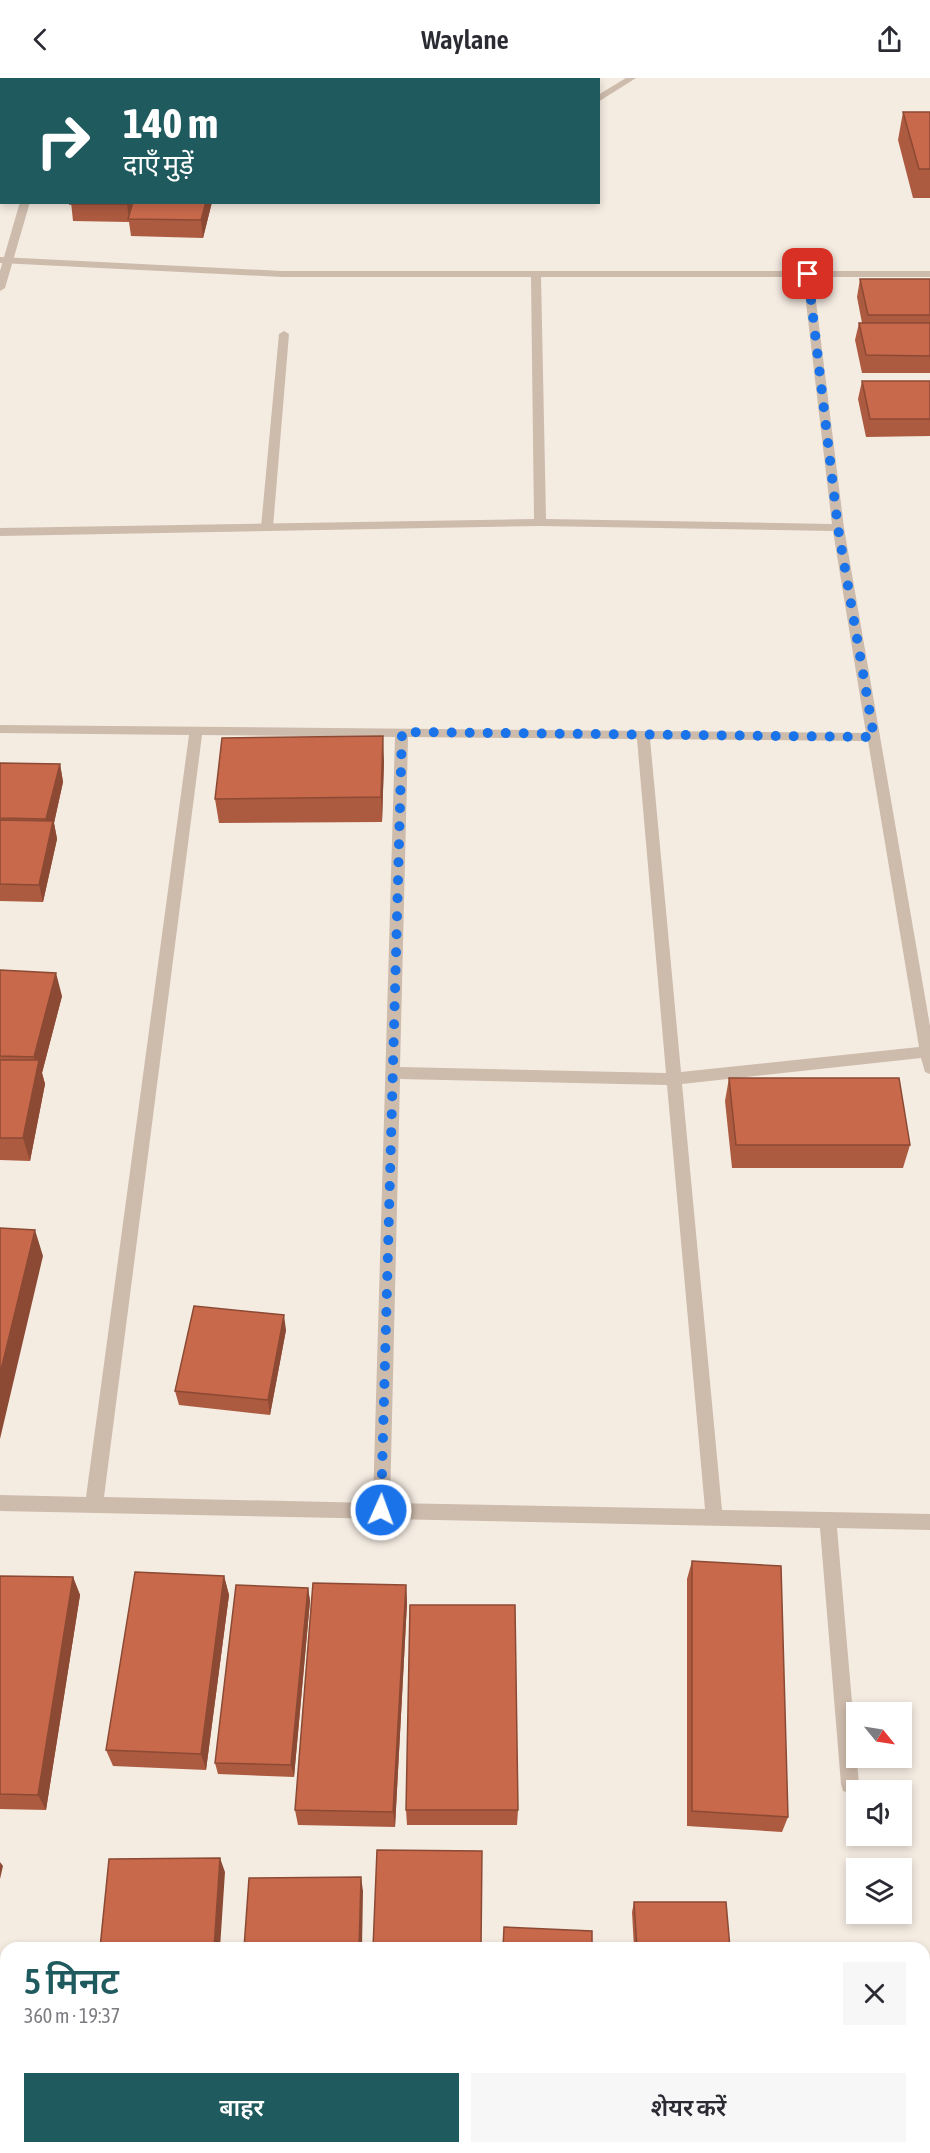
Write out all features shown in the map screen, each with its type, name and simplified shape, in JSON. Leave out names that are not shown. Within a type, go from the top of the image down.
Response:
[{"type":"street","points":[[600,98],[632,78]]},
{"type":"street","points":[[0,288],[4,260],[24,204]]},
{"type":"street","points":[[4,260],[282,274],[930,274]]},
{"type":"street","points":[[808,274],[838,528],[930,1068]]},
{"type":"street","points":[[536,275],[540,522]]},
{"type":"street","points":[[267,527],[284,334]]},
{"type":"street","points":[[0,532],[540,522],[838,528]]},
{"type":"street","points":[[0,729],[874,737]]},
{"type":"street","points":[[94,1504],[196,729]]},
{"type":"street","points":[[381,1510],[402,732]]},
{"type":"street","points":[[643,734],[714,1517]]},
{"type":"street","points":[[393,1073],[674,1078],[927,1052]]},
{"type":"street","points":[[0,1503],[930,1522]]},
{"type":"street","points":[[828,1520],[850,1780]]},
{"type":"building","points":[[903,112],[930,112],[930,169],[919,169]]},
{"type":"building","points":[[132,204],[205,204],[201,220],[128,219]]},
{"type":"building","points":[[860,279],[930,279],[930,315],[868,315]]},
{"type":"building","points":[[859,323],[930,323],[930,356],[866,355]]},
{"type":"building","points":[[862,381],[930,381],[930,419],[870,419]]},
{"type":"building","points":[[383,736],[381,797],[215,799],[222,738]]},
{"type":"building","points":[[0,763],[60,764],[46,819],[0,818]]},
{"type":"building","points":[[0,820],[53,821],[39,885],[0,884]]},
{"type":"building","points":[[0,970],[56,973],[34,1057],[0,1056]]},
{"type":"building","points":[[0,1060],[39,1060],[23,1138],[0,1138]]},
{"type":"building","points":[[729,1078],[899,1078],[910,1145],[736,1145]]},
{"type":"building","points":[[0,1228],[35,1230],[0,1374]]},
{"type":"building","points":[[194,1306],[284,1315],[268,1400],[175,1391]]},
{"type":"building","points":[[692,1561],[781,1566],[788,1817],[692,1811]]},
{"type":"building","points":[[135,1572],[224,1576],[201,1754],[106,1750]]},
{"type":"building","points":[[0,1576],[73,1577],[38,1795],[0,1794]]},
{"type":"building","points":[[313,1583],[406,1585],[393,1812],[295,1810]]},
{"type":"building","points":[[236,1585],[308,1588],[291,1765],[215,1763]]},
{"type":"building","points":[[410,1605],[515,1605],[518,1810],[406,1810]]},
{"type":"building","points":[[377,1850],[482,1851],[481,1942],[373,1942]]},
{"type":"building","points":[[220,1858],[214,1942],[101,1942],[109,1859]]},
{"type":"building","points":[[361,1877],[359,1942],[244,1942],[249,1878]]},
{"type":"building","points":[[634,1902],[726,1902],[729,1942],[637,1942]]},
{"type":"building","points":[[504,1927],[592,1931],[592,1942],[503,1942]]},
{"type":"route","points":[[381,1510],[402,732],[874,737],[838,528],[808,274]]}]
